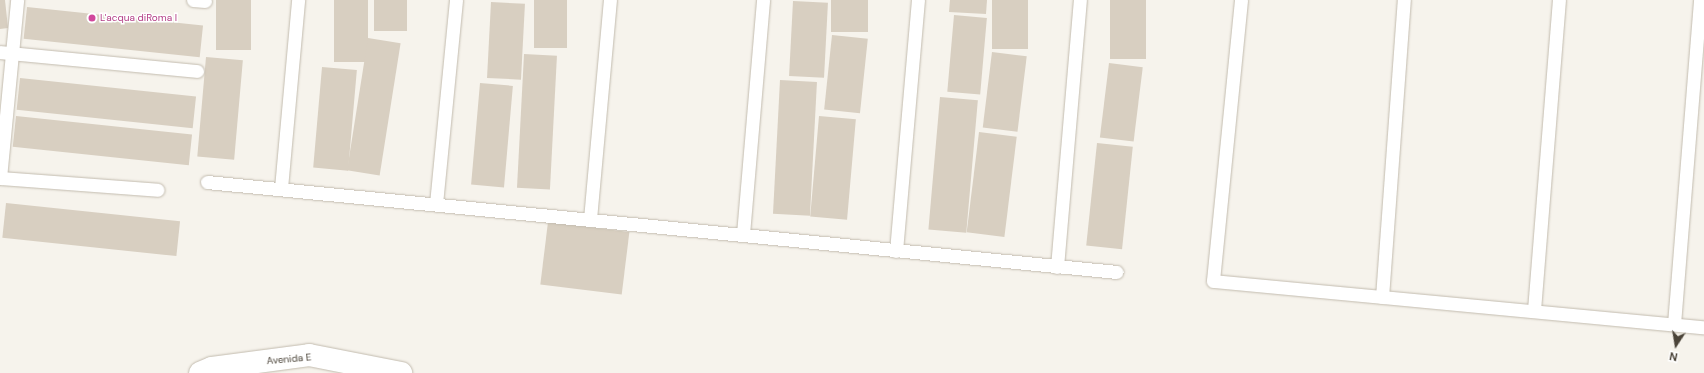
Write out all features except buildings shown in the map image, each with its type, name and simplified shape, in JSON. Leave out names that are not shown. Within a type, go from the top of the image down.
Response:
[{"type":"street","name":"Avenida E","points":[[200,373],[212,368],[309,355],[402,373]]},
{"type":"lane","points":[[16,0],[6,52],[0,178],[158,190]]},
{"type":"lane","points":[[281,188],[298,0]]},
{"type":"lane","points":[[436,204],[456,0]]},
{"type":"lane","points":[[590,219],[610,0]]},
{"type":"lane","points":[[743,234],[763,0]]},
{"type":"lane","points":[[896,251],[918,0]]},
{"type":"lane","points":[[1057,267],[1080,0]]},
{"type":"lane","points":[[1241,0],[1213,281],[1704,327]]},
{"type":"lane","points":[[1382,297],[1404,0]]},
{"type":"lane","points":[[1534,310],[1559,0]]},
{"type":"lane","points":[[1674,324],[1700,0]]},
{"type":"lane","points":[[6,52],[197,71]]},
{"type":"lane","points":[[208,182],[281,188],[743,234],[896,251],[1118,272]]},
{"type":"place","name":"L'acqua diRoma I","points":[[92,18]]}]
